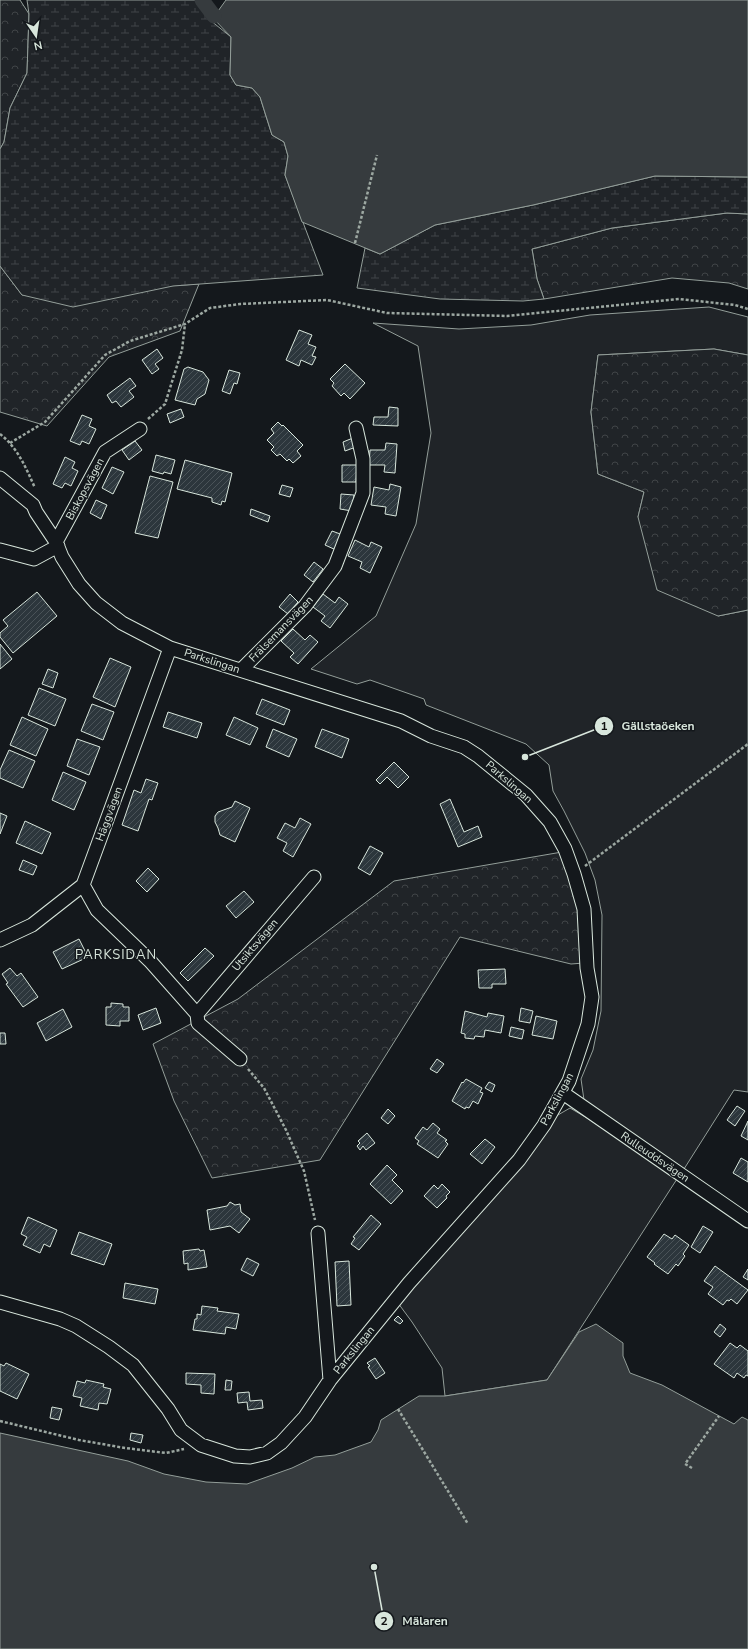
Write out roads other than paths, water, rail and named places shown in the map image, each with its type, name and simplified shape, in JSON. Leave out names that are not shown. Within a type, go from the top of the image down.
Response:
[{"type":"street","name":"Frälsemansvägen","points":[[241,670],[305,606],[335,566],[363,493],[363,459],[356,428]]},
{"type":"street","name":"Biskopsvägen","points":[[57,544],[105,452],[140,429]]},
{"type":"street","name":"Parkslingan","points":[[0,478],[33,505],[39,518],[57,544],[62,557],[79,584],[96,603],[122,623],[170,648],[400,721],[431,736],[464,747],[478,756],[526,795],[550,822],[565,849],[574,874],[584,909],[587,940],[587,968],[592,997],[588,1024],[563,1093],[544,1125],[519,1160],[409,1283],[330,1380],[305,1417],[281,1443],[266,1453],[250,1457],[235,1456],[201,1445],[181,1430],[164,1404],[133,1365],[109,1346],[76,1326],[60,1319],[0,1302]]},
{"type":"street","points":[[0,550],[34,560],[57,544]]},
{"type":"street","name":"Häggvägen","points":[[83,886],[170,648]]},
{"type":"street","name":"Utsiktsvägen","points":[[197,1014],[314,877]]},
{"type":"street","points":[[0,940],[32,925],[83,886],[97,910],[150,961],[197,1014],[198,1023],[240,1059]]},
{"type":"street","name":"Rulleuddsvägen","points":[[563,1093],[748,1221]]},
{"type":"street","name":"Parkslingan","points":[[318,1233],[330,1380]]},
{"type":"waterway","points":[[202,0],[214,16]]},
{"type":"place","name":"Gällstaöeken","points":[[525,757]]},
{"type":"place","name":"Mälaren","points":[[374,1567]]},
{"type":"district","name":"PARKSIDAN","points":[[116,955]]}]
